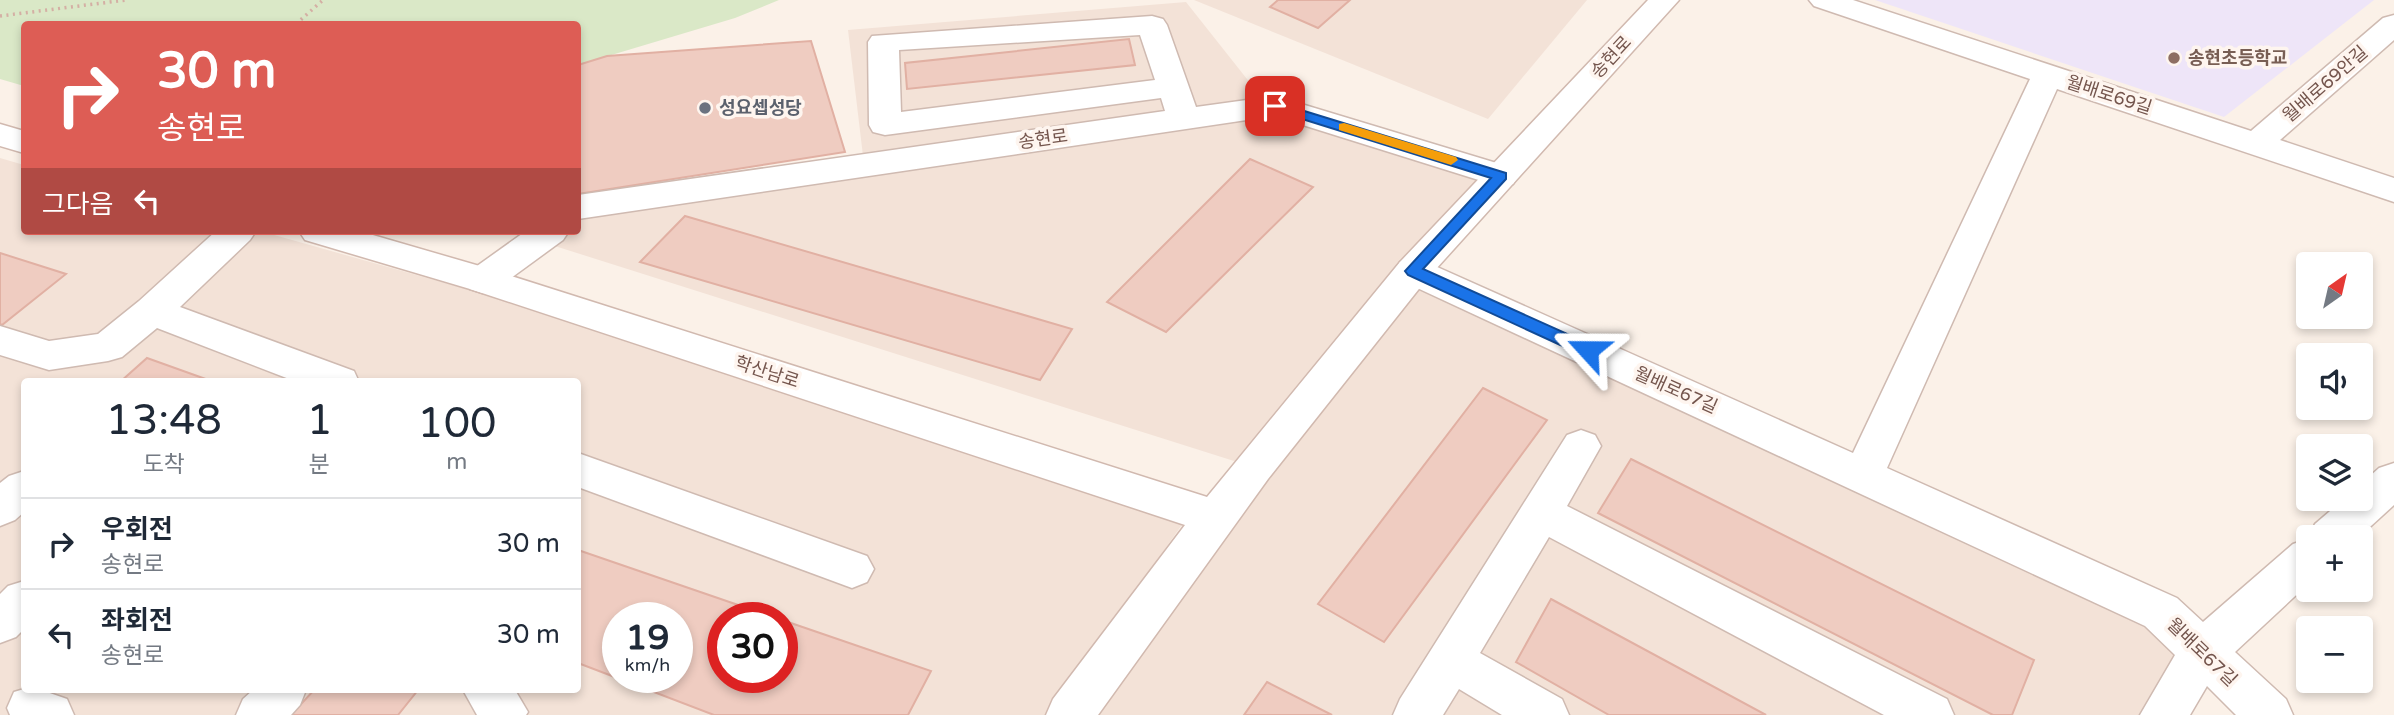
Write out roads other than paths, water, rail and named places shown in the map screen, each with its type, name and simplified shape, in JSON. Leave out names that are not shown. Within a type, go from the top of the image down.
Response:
[{"type":"street","name":"송현로","points":[[1070,715],[1215,517],[1413,271],[1664,0]]},
{"type":"street","name":"월배로69길","points":[[1824,0],[2394,190]]},
{"type":"street","name":"월배로69안길","points":[[2256,144],[2394,24]]},
{"type":"street","points":[[1173,87],[884,125],[883,42],[1153,25],[1184,119]]},
{"type":"street","points":[[1863,475],[2048,75]]},
{"type":"street","name":"송현로","points":[[581,207],[1275,106],[1501,176]]},
{"type":"street","points":[[0,135],[21,141]]},
{"type":"street","points":[[0,340],[76,367],[108,347],[152,311],[233,235]]},
{"type":"street","name":"학산남로","points":[[330,235],[483,281],[1215,517]]},
{"type":"street","points":[[483,281],[546,235]]},
{"type":"street","name":"월배로67길","points":[[1413,271],[2161,612],[2269,715]]},
{"type":"street","points":[[152,311],[329,378]]},
{"type":"street","points":[[1418,715],[1581,446]]},
{"type":"street","points":[[581,471],[852,569]]},
{"type":"street","points":[[2343,525],[2394,480]]},
{"type":"street","points":[[0,508],[21,490]]},
{"type":"street","points":[[1540,512],[1930,715]]},
{"type":"street","points":[[2164,715],[2202,652],[2296,567]]},
{"type":"street","points":[[0,623],[21,603]]},
{"type":"street","points":[[1451,660],[1545,715]]},
{"type":"street","points":[[260,715],[280,693]]},
{"type":"street","points":[[488,693],[504,712],[502,715]]},
{"type":"place","name":"송현초등학교","points":[[2174,58]]},
{"type":"place","name":"성요셉성당","points":[[705,108]]}]
